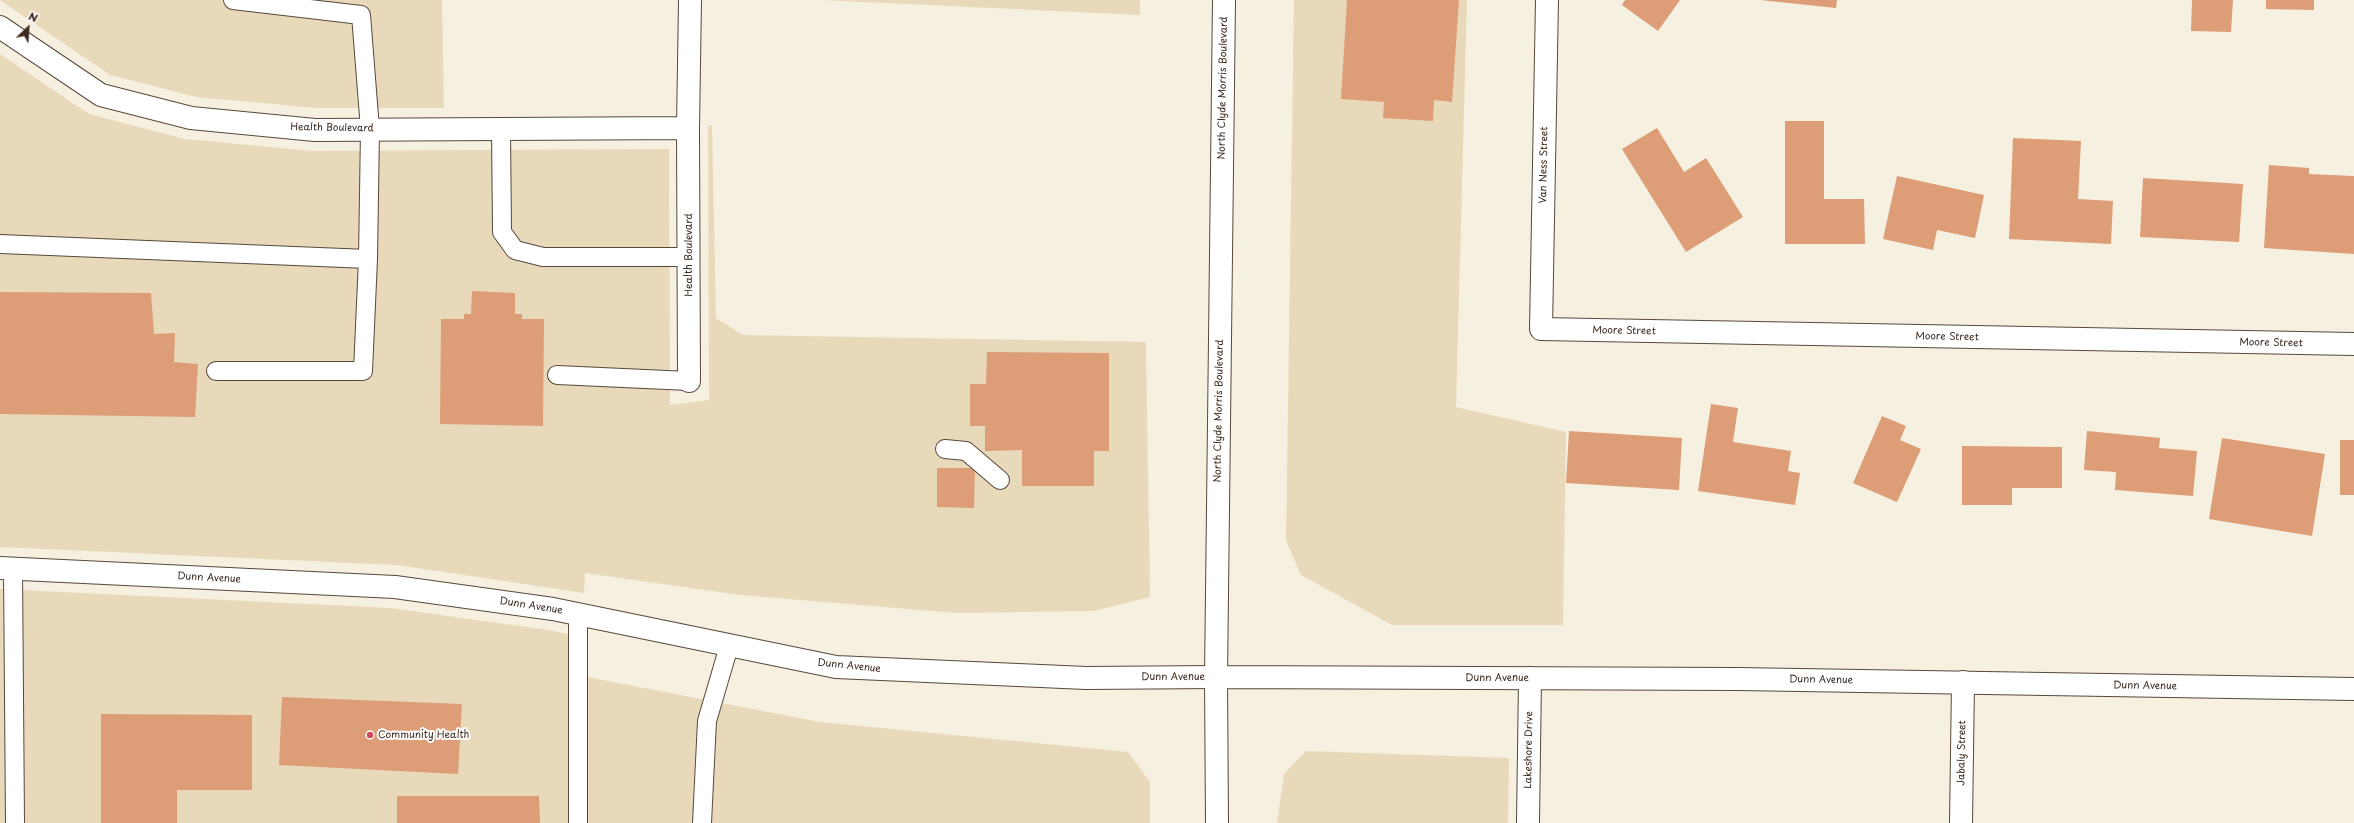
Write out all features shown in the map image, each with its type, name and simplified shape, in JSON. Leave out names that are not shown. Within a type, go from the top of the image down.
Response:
[{"type":"street","name":"Health Boulevard","points":[[689,381],[688,128],[690,0]]},
{"type":"street","name":"North Clyde Morris Boulevard","points":[[1217,823],[1216,677],[1224,0]]},
{"type":"street","name":"Van Ness Street","points":[[1541,329],[1547,0]]},
{"type":"street","name":"Health Boulevard","points":[[0,27],[101,95],[191,118],[315,130],[688,128]]},
{"type":"street","name":"Moore Street","points":[[1541,329],[2354,344]]},
{"type":"street","name":"Dunn Avenue","points":[[7,568],[395,587],[578,614],[836,667],[1078,678],[1530,678],[1963,682],[2354,690]]},
{"type":"street","name":"Lakeshore Drive","points":[[1528,823],[1530,678]]},
{"type":"street","name":"Jabaly Street","points":[[1961,823],[1963,682]]},
{"type":"lane","points":[[216,371],[363,371],[368,259],[370,129],[361,15],[233,0]]},
{"type":"lane","points":[[501,129],[502,232],[515,250],[543,257],[689,257]]},
{"type":"lane","points":[[0,244],[368,259]]},
{"type":"lane","points":[[557,375],[689,381]]},
{"type":"lane","points":[[945,449],[966,451],[1000,480]]},
{"type":"lane","points":[[7,568],[15,823]]},
{"type":"lane","points":[[578,614],[578,823]]},
{"type":"lane","points":[[702,823],[707,721],[729,646]]},
{"type":"shaded area","points":[[0,0],[442,0],[444,108],[318,108],[196,97],[110,75]]},
{"type":"shaded area","points":[[821,0],[1140,0],[1140,15]]},
{"type":"shaded area","points":[[1294,0],[1467,0],[1456,407],[1566,432],[1563,625],[1392,625],[1301,575],[1286,540]]},
{"type":"shaded area","points":[[0,54],[89,114],[185,139],[313,151],[669,149],[670,405],[709,400],[708,126],[712,125],[716,318],[743,335],[1146,342],[1150,597],[1094,611],[956,613],[740,595],[585,573],[584,593],[397,565],[0,547]]},
{"type":"shaded area","points":[[0,589],[391,608],[548,630],[583,637],[582,676],[820,722],[1128,752],[1150,782],[1150,823],[0,823]]},
{"type":"shaded area","points":[[1306,751],[1509,758],[1508,823],[1277,823],[1284,774]]},
{"type":"building","points":[[1347,0],[1459,0],[1452,102],[1434,100],[1433,121],[1383,118],[1384,102],[1341,99]]},
{"type":"building","points":[[1625,0],[1680,0],[1658,31],[1622,5]]},
{"type":"building","points":[[1760,0],[1837,0],[1836,8]]},
{"type":"building","points":[[2192,0],[2233,0],[2231,32],[2191,31]]},
{"type":"building","points":[[2266,0],[2314,0],[2314,10],[2266,9]]},
{"type":"building","points":[[1785,121],[1824,121],[1824,199],[1864,199],[1865,244],[1785,244]]},
{"type":"building","points":[[1657,128],[1684,172],[1706,158],[1743,217],[1686,252],[1622,149]]},
{"type":"building","points":[[2013,138],[2081,141],[2078,199],[2113,201],[2111,244],[2009,239]]},
{"type":"building","points":[[2269,165],[2309,168],[2309,174],[2354,176],[2354,254],[2264,248]]},
{"type":"building","points":[[1897,176],[1984,195],[1975,238],[1937,230],[1933,250],[1883,239]]},
{"type":"building","points":[[2143,178],[2243,184],[2239,242],[2140,237]]},
{"type":"building","points":[[472,291],[515,293],[515,314],[522,314],[522,319],[544,319],[543,426],[440,424],[441,319],[464,319],[464,314],[471,314]]},
{"type":"building","points":[[0,292],[151,293],[154,334],[175,333],[174,362],[198,364],[195,417],[0,414]]},
{"type":"building","points":[[987,352],[1109,353],[1109,451],[1094,451],[1094,486],[1022,486],[1022,450],[985,451],[985,426],[970,426],[970,384],[986,384]]},
{"type":"building","points":[[1711,404],[1738,408],[1733,442],[1791,451],[1788,471],[1800,473],[1795,505],[1698,491]]},
{"type":"building","points":[[1882,416],[1906,426],[1900,440],[1921,449],[1897,502],[1853,483]]},
{"type":"building","points":[[1569,431],[1682,438],[1679,490],[1566,483]]},
{"type":"building","points":[[2087,431],[2160,438],[2159,448],[2197,451],[2193,496],[2115,490],[2116,472],[2084,470]]},
{"type":"building","points":[[2222,438],[2325,454],[2312,536],[2209,519]]},
{"type":"building","points":[[2340,440],[2354,440],[2354,495],[2340,495]]},
{"type":"building","points":[[1962,446],[2062,447],[2062,488],[2012,488],[2012,505],[1962,505]]},
{"type":"building","points":[[937,468],[975,468],[974,508],[937,507]]},
{"type":"building","name":"Community Health","points":[[282,697],[462,704],[458,774],[279,765]]},
{"type":"building","points":[[101,714],[252,715],[252,790],[177,790],[177,823],[101,823]]},
{"type":"building","points":[[397,796],[539,796],[540,823],[397,823]]},
{"type":"place","name":"Community Health","points":[[370,735]]}]
